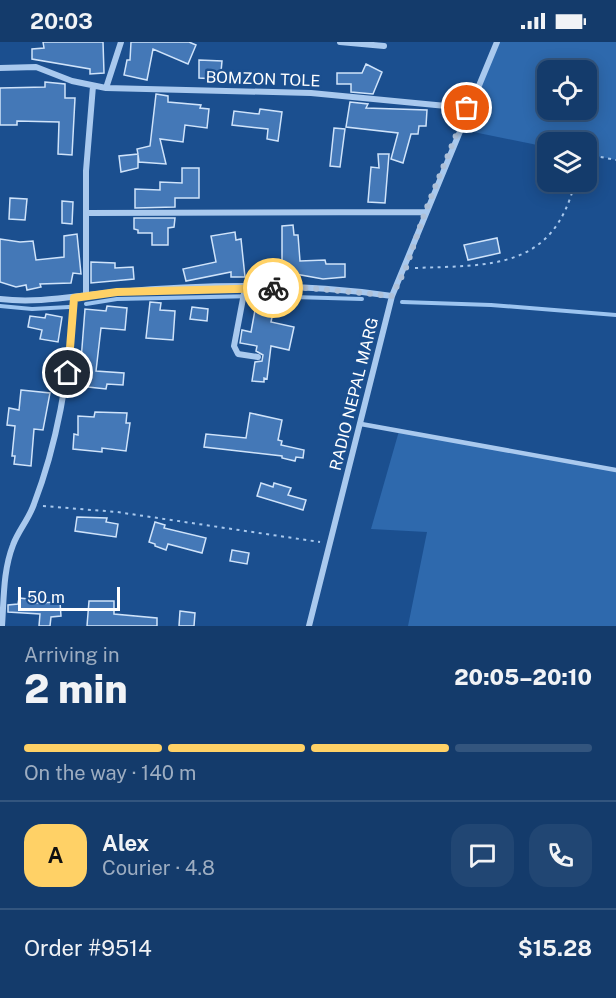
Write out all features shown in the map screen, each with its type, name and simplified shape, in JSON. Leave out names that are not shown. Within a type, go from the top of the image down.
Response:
[{"type":"street","points":[[106,88],[121,42]]},
{"type":"street","points":[[340,42],[384,46]]},
{"type":"street","name":"RADIO NEPAL MARG","points":[[309,626],[332,544],[392,296],[406,268],[425,212],[467,108],[497,42]]},
{"type":"street","name":"BOMZON TOLE","points":[[0,68],[36,67],[93,86],[106,88],[311,93],[467,108]]},
{"type":"street","points":[[86,296],[88,213],[86,171],[93,86]]},
{"type":"street","points":[[88,213],[425,212]]},
{"type":"street","points":[[245,288],[234,346],[238,354],[258,357]]},
{"type":"street","points":[[0,299],[74,298],[117,292],[245,288],[309,288],[392,296]]},
{"type":"street","points":[[2,626],[4,577],[13,544],[34,506],[61,411],[71,354],[74,298]]},
{"type":"lane","points":[[361,424],[616,470]]},
{"type":"path","points":[[597,156],[616,160]]},
{"type":"path","points":[[406,268],[492,265],[516,257],[552,234],[569,205],[573,192]]},
{"type":"path","points":[[34,506],[117,512],[332,544]]},
{"type":"shaded area","points":[[497,42],[616,42],[616,160],[597,156],[597,132],[537,132],[537,145],[459,129]]},
{"type":"shaded area","points":[[399,431],[616,470],[616,626],[408,626],[427,532],[371,529]]},
{"type":"building","points":[[43,42],[103,42],[104,73],[90,74],[90,69],[32,59],[32,49],[44,48]]},
{"type":"building","points":[[131,42],[189,42],[196,45],[188,64],[153,49],[147,80],[124,75],[127,60],[130,60]]},
{"type":"building","points":[[199,60],[222,61],[221,72],[215,72],[215,79],[199,78]]},
{"type":"building","points":[[366,64],[382,72],[373,94],[351,92],[351,84],[337,84],[337,73],[362,73]]},
{"type":"building","points":[[45,82],[65,84],[65,98],[75,98],[72,155],[58,154],[59,122],[17,121],[17,125],[0,125],[0,88],[45,87]]},
{"type":"building","points":[[156,94],[168,96],[168,102],[201,105],[200,108],[209,109],[207,128],[185,125],[183,142],[160,139],[166,164],[139,162],[137,149],[150,146]]},
{"type":"building","points":[[350,102],[368,104],[366,108],[427,110],[426,126],[419,126],[418,134],[411,134],[403,163],[391,159],[398,133],[346,127]]},
{"type":"building","points":[[260,109],[282,112],[278,141],[267,139],[268,129],[232,125],[234,111],[259,114]]},
{"type":"building","points":[[334,128],[345,129],[340,167],[330,166]]},
{"type":"building","points":[[138,154],[138,168],[121,172],[119,156]]},
{"type":"building","points":[[378,154],[389,154],[385,203],[368,202],[371,167],[379,168]]},
{"type":"building","points":[[182,168],[199,168],[199,198],[175,198],[175,207],[135,208],[135,189],[160,190],[160,182],[182,183]]},
{"type":"building","points":[[10,198],[27,199],[25,220],[9,219]]},
{"type":"building","points":[[62,201],[73,202],[72,224],[62,223]]},
{"type":"building","points":[[134,218],[175,218],[174,227],[168,228],[168,245],[152,245],[152,233],[138,233],[138,230],[134,229]]},
{"type":"building","points":[[293,225],[294,235],[298,235],[300,261],[325,260],[326,264],[345,264],[345,277],[323,279],[284,272],[284,277],[265,274],[266,262],[282,260],[282,226]]},
{"type":"building","points":[[235,232],[236,240],[241,239],[245,277],[231,277],[231,272],[186,281],[183,269],[216,262],[211,236]]},
{"type":"building","points":[[77,234],[81,274],[73,273],[71,283],[40,284],[41,287],[27,290],[26,285],[16,287],[0,282],[0,239],[33,241],[36,260],[64,257],[64,236]]},
{"type":"building","points":[[497,238],[500,253],[468,260],[464,245]]},
{"type":"building","points":[[91,262],[115,263],[115,268],[133,267],[134,279],[91,283]]},
{"type":"building","points":[[260,301],[275,303],[271,322],[294,327],[289,350],[271,346],[267,379],[264,378],[264,382],[252,381],[255,362],[262,361],[263,355],[256,351],[257,346],[240,343],[242,330],[251,332],[255,310],[259,310]]},
{"type":"building","points":[[150,302],[161,303],[160,310],[175,311],[173,340],[146,338]]},
{"type":"building","points":[[107,306],[127,308],[125,330],[101,328],[96,371],[124,373],[123,385],[107,384],[106,389],[79,386],[85,309],[106,311]]},
{"type":"building","points":[[192,307],[208,309],[207,321],[190,319]]},
{"type":"building","points":[[46,314],[62,317],[58,342],[40,339],[42,330],[28,327],[30,316],[45,318]]},
{"type":"building","points":[[21,390],[50,393],[43,430],[34,429],[31,466],[14,464],[15,456],[12,456],[15,426],[7,425],[9,408],[19,410]]},
{"type":"building","points":[[95,412],[127,413],[126,423],[130,423],[126,451],[102,448],[102,452],[73,449],[74,434],[78,435],[78,416],[94,417]]},
{"type":"building","points":[[250,413],[282,420],[278,440],[282,441],[281,445],[304,450],[303,458],[296,457],[295,461],[282,458],[282,456],[204,447],[206,434],[246,438]]},
{"type":"building","points":[[261,483],[273,487],[274,483],[291,488],[288,495],[306,500],[303,510],[257,496]]},
{"type":"building","points":[[77,517],[107,518],[106,522],[118,524],[116,537],[75,531]]},
{"type":"building","points":[[155,522],[165,525],[164,528],[206,538],[202,553],[168,544],[166,550],[155,546],[149,542]]},
{"type":"building","points":[[232,550],[249,553],[247,564],[230,561]]},
{"type":"building","points":[[19,598],[38,600],[37,603],[60,602],[61,616],[51,617],[50,626],[39,626],[40,614],[8,612],[8,605],[18,604]]},
{"type":"building","points":[[89,601],[114,601],[114,614],[157,618],[157,626],[87,626]]},
{"type":"building","points":[[180,611],[195,613],[194,626],[179,626]]},
{"type":"waterway","points":[[86,304],[117,299],[259,296],[362,299]]},
{"type":"waterway","points":[[402,302],[491,305],[616,315]]},
{"type":"waterway","points":[[0,306],[32,309],[69,307]]},
{"type":"way so far","points":[[273,288],[360,291],[392,296],[406,268],[425,212],[467,108]]},
{"type":"route","points":[[68,373],[74,298],[117,292],[273,288]]}]
